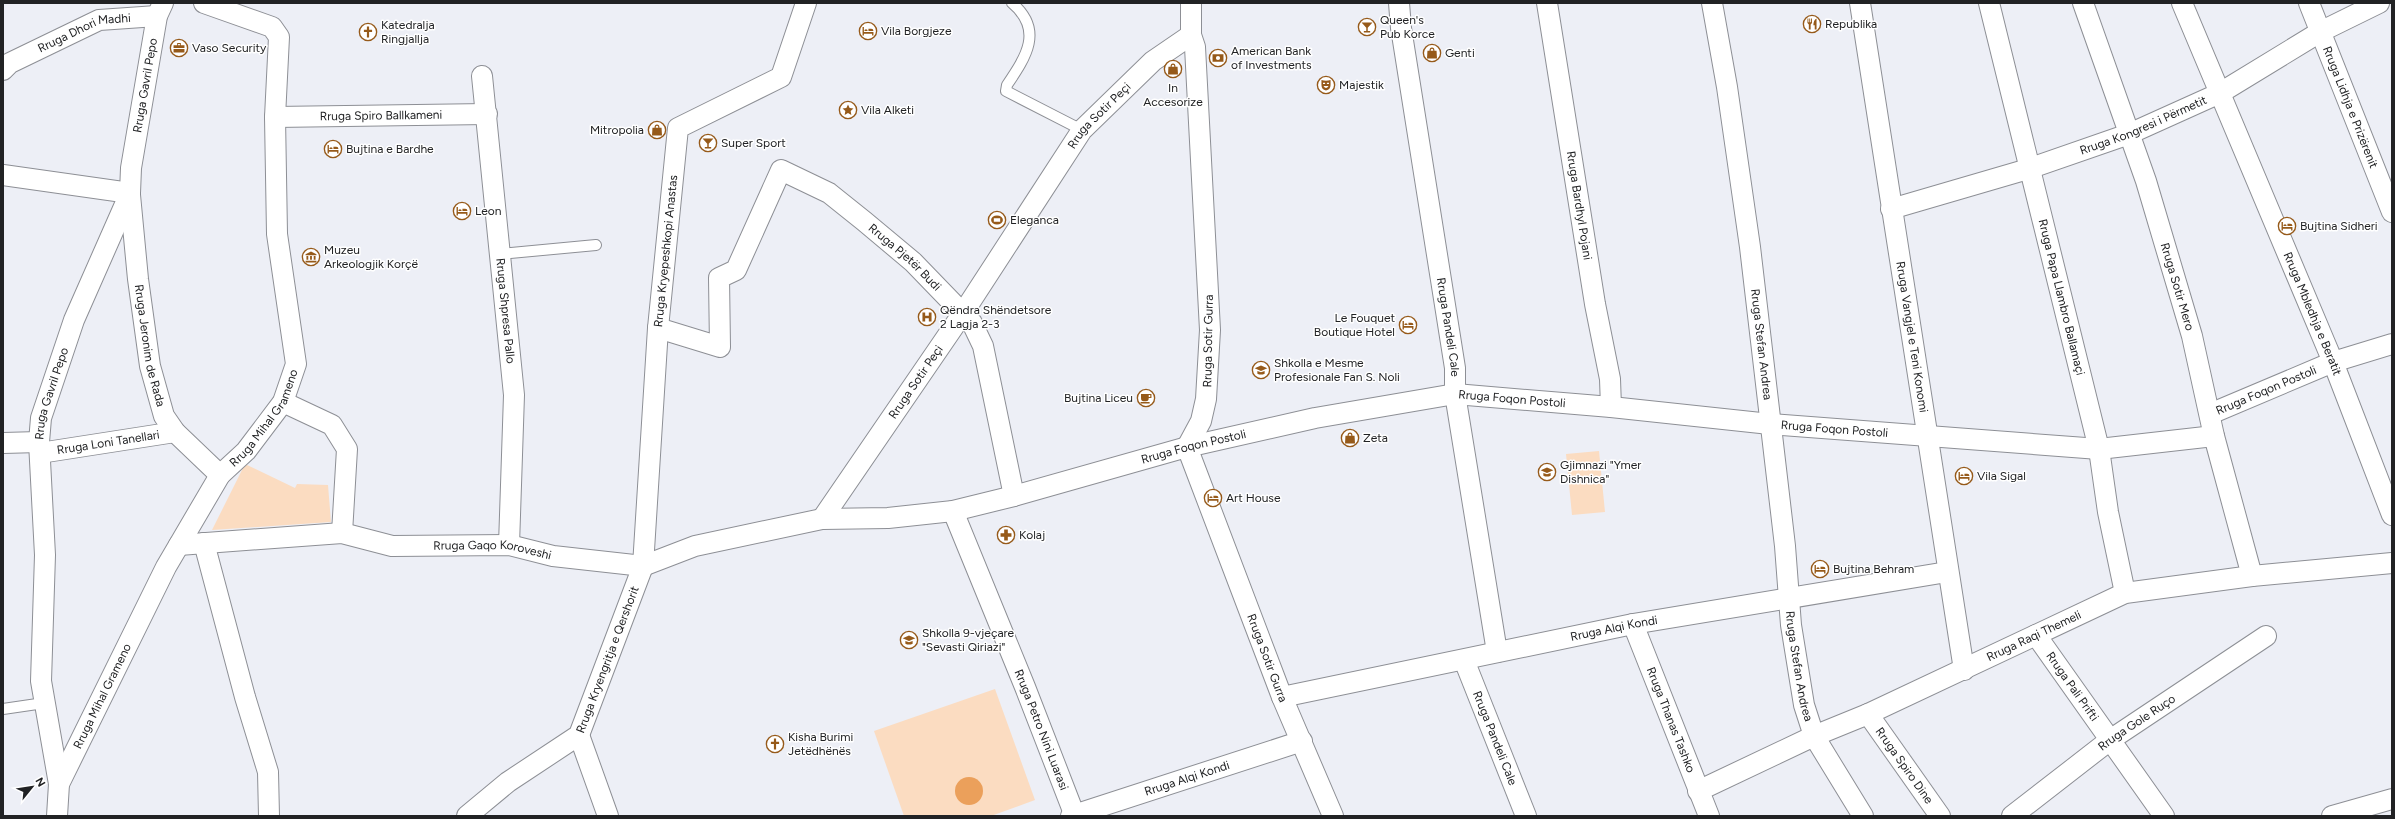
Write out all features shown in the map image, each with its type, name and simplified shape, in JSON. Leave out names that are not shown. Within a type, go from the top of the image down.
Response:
[{"type":"street","name":"Rruga Mihal Grameno","points":[[57,816],[59,784],[166,567],[220,475],[246,451],[283,402],[296,364],[277,234],[275,117],[280,38],[272,27],[204,3]]},
{"type":"street","name":"Rruga Kryepeshkopi Anastas","points":[[643,566],[658,328],[678,128],[781,77],[806,3]]},
{"type":"street","name":"Rruga Sotir Gurra","points":[[1191,3],[1191,35],[1196,61],[1210,330],[1206,399],[1201,421],[1187,447],[1282,697],[1333,816]]},
{"type":"street","name":"Rruga Pandeli Cale","points":[[1399,3],[1401,28],[1455,368],[1454,394],[1497,652]]},
{"type":"street","name":"Rruga Bardhyl Pojani","points":[[1547,3],[1594,296],[1610,379],[1611,407]]},
{"type":"street","name":"Rruga Stefan Andrea","points":[[1712,3],[1727,87],[1749,240],[1791,625],[1804,704],[1814,736],[1863,816]]},
{"type":"street","name":"Rruga Vangjel e Teni Konomi","points":[[1860,3],[1891,209],[1909,306],[1926,437],[1964,670]]},
{"type":"street","name":"Rruga Papa Llambro Ballamaçi","points":[[1989,3],[2025,145],[2028,169],[2063,296],[2099,449],[2108,512],[2125,593]]},
{"type":"street","name":"Rruga Sotir Mero","points":[[2083,3],[2146,181],[2192,336],[2214,436],[2252,576]]},
{"type":"street","name":"Rruga Mbledhja e Beratit","points":[[2182,3],[2333,362],[2392,515]]},
{"type":"street","name":"Rruga Lidhja e Prizërenit","points":[[2309,3],[2392,212]]},
{"type":"street","name":"Rruga Kongresi i Përmetit","points":[[1891,209],[2028,169],[2129,134],[2220,93],[2320,32],[2379,3]]},
{"type":"street","name":"Rruga Dhori Madhi","points":[[3,70],[10,63],[100,20],[160,10]]},
{"type":"street","name":"Rruga Gavril Pepo","points":[[59,784],[41,681],[45,555],[40,447],[41,418],[74,320],[130,193],[131,168],[160,10]]},
{"type":"street","name":"Rruga Sotir Peçi","points":[[822,519],[964,313],[1082,130],[1153,61],[1191,35]]},
{"type":"street","name":"Rruga Shpresa Pallo","points":[[482,76],[514,395],[509,545]]},
{"type":"street","name":"Rruga Spiro Ballkameni","points":[[275,117],[487,114]]},
{"type":"street","name":"Rruga Pjetër Budi","points":[[658,328],[720,347],[719,278],[736,270],[781,170],[829,193],[914,262],[972,323],[983,346],[1014,496]]},
{"type":"street","points":[[3,175],[130,193]]},
{"type":"street","name":"Rruga Jeronim de Rada","points":[[130,193],[138,280],[150,366],[164,416],[175,432],[220,475]]},
{"type":"street","name":"Rruga Foqon Postoli","points":[[2210,414],[2333,362],[2392,344]]},
{"type":"street","name":"Rruga Foqon Postoli","points":[[822,519],[888,518],[953,511],[1014,496],[1187,447],[1315,418],[1454,394],[1611,407],[1770,424],[2099,449],[2214,436]]},
{"type":"street","points":[[283,402],[332,425],[346,449],[342,533]]},
{"type":"street","name":"Rruga Loni Tanellari","points":[[3,443],[40,447],[175,432]]},
{"type":"street","name":"Rruga Petro Nini Luarasi","points":[[953,511],[1025,687],[1073,816]]},
{"type":"street","points":[[643,566],[695,546],[822,519]]},
{"type":"street","name":"Rruga Gaqo Koroveshi","points":[[179,545],[342,533],[392,546],[509,545],[553,556],[643,566]]},
{"type":"street","points":[[204,543],[245,697],[268,772],[270,816]]},
{"type":"street","name":"Rruga Raqi Themeli","points":[[1698,791],[1814,736],[1868,714],[1964,670],[2125,593],[2252,576],[2392,563]]},
{"type":"street","name":"Rruga Kryengritja e Qershorit","points":[[467,816],[508,782],[579,735],[643,566]]},
{"type":"street","name":"Rruga Alqi Kondi","points":[[1282,697],[1633,624],[1947,572]]},
{"type":"street","name":"Rruga Thanas Tashko","points":[[1633,624],[1708,816]]},
{"type":"street","name":"Rruga Pali Prifti","points":[[2036,635],[2164,816]]},
{"type":"street","name":"Rruga Gole Ruço","points":[[2012,816],[2110,740],[2266,636]]},
{"type":"street","name":"Rruga Pandeli Cale","points":[[1464,660],[1526,816]]},
{"type":"street","name":"Rruga Spiro Dine","points":[[1868,714],[1940,816]]},
{"type":"street","points":[[579,735],[608,816]]},
{"type":"street","name":"Rruga Alqi Kondi","points":[[1073,816],[1302,741]]},
{"type":"street","points":[[2332,816],[2392,799]]},
{"type":"lane","points":[[1012,3],[1020,9],[1029,25],[1030,46],[1007,85],[1006,91],[1082,130]]},
{"type":"lane","points":[[500,254],[596,245]]},
{"type":"lane","points":[[3,709],[44,703]]},
{"type":"shaded area","points":[[1599,451],[1605,512],[1572,515],[1566,454]]},
{"type":"shaded area","points":[[245,464],[295,488],[297,484],[328,485],[331,522],[212,530]]},
{"type":"shaded area","points":[[995,689],[1035,800],[991,816],[904,816],[874,731]]},
{"type":"shaded area","points":[[969,777],[979,781],[983,791],[979,801],[969,805],[959,801],[955,791],[959,781]]},
{"type":"place","name":"Republika","points":[[1812,24]]},
{"type":"place","name":"Queen's Pub Korce","points":[[1367,27]]},
{"type":"place","name":"Vila Borgjeze","points":[[868,31]]},
{"type":"place","name":"Katedralja Ringjallja","points":[[368,32]]},
{"type":"place","name":"Vaso Security","points":[[179,48]]},
{"type":"place","name":"Genti","points":[[1432,53]]},
{"type":"place","name":"American Bank of Investments","points":[[1218,58]]},
{"type":"place","name":"In Accesorize","points":[[1173,69]]},
{"type":"place","name":"Majestik","points":[[1326,85]]},
{"type":"place","name":"Vila Alketi","points":[[848,110]]},
{"type":"place","name":"Mitropolia","points":[[657,130]]},
{"type":"place","name":"Super Sport","points":[[708,143]]},
{"type":"place","name":"Bujtina e Bardhe","points":[[333,149]]},
{"type":"place","name":"Leon","points":[[462,211]]},
{"type":"place","name":"Eleganca","points":[[997,220]]},
{"type":"place","name":"Bujtina Sidheri","points":[[2287,226]]},
{"type":"place","name":"Muzeu Arkeologjik Korçë","points":[[311,257]]},
{"type":"place","name":"Qëndra Shëndetsore 2 Lagja 2-3","points":[[927,317]]},
{"type":"place","name":"Le Fouquet Boutique Hotel","points":[[1408,325]]},
{"type":"place","name":"Shkolla e Mesme Profesionale Fan S. Noli","points":[[1261,370]]},
{"type":"place","name":"Bujtina Liceu","points":[[1146,398]]},
{"type":"place","name":"Zeta","points":[[1350,438]]},
{"type":"place","name":"Gjimnazi \"Ymer Dishnica\"","points":[[1547,472]]},
{"type":"place","name":"Vila Sigal","points":[[1964,476]]},
{"type":"place","name":"Art House","points":[[1213,498]]},
{"type":"place","name":"Kolaj","points":[[1006,535]]},
{"type":"place","name":"Bujtina Behram","points":[[1820,569]]},
{"type":"place","name":"Shkolla 9-vjeçare \"Sevasti Qiriazi\"","points":[[909,640]]},
{"type":"place","name":"Kisha Burimi Jetëdhënës","points":[[775,744]]}]
